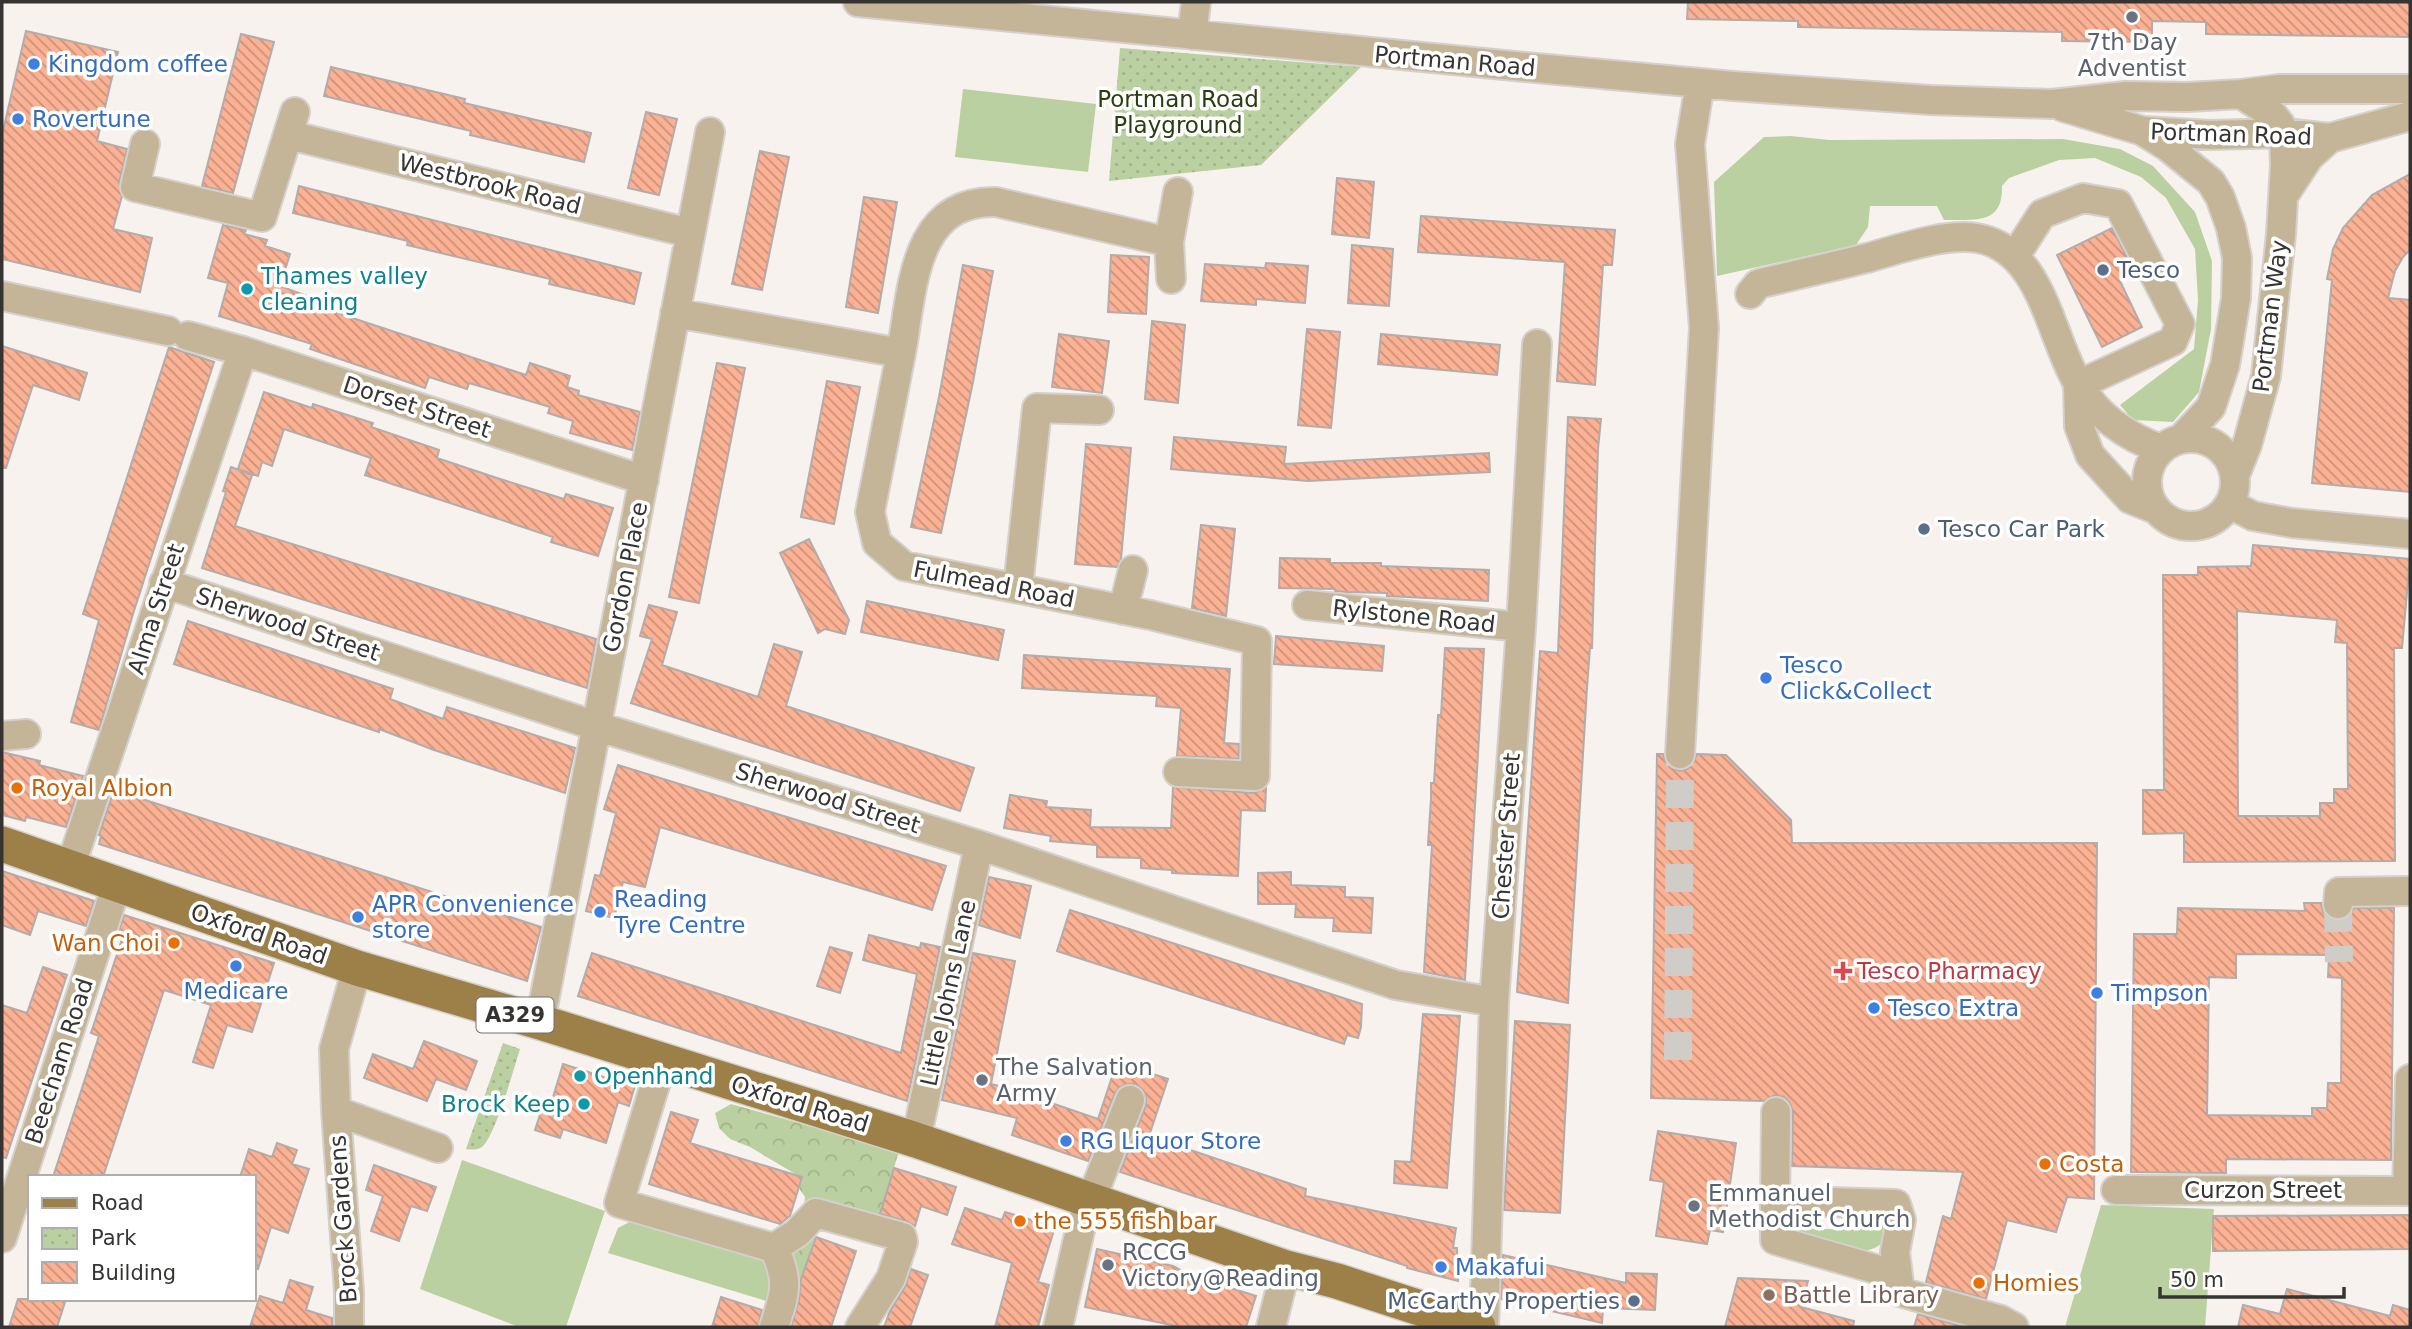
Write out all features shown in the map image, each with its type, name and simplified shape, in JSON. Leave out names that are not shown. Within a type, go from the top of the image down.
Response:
[{"type":"main road","name":"Oxford Road","points":[[2,845],[358,968],[916,1140],[1286,1268],[1336,1281],[1478,1327]]},
{"type":"street","name":"Portman Road","points":[[858,2],[1700,83],[1930,100],[2052,104],[2126,96],[2241,94],[2279,89],[2410,89]]},
{"type":"street","points":[[1192,35],[1196,2]]},
{"type":"street","points":[[1680,754],[1704,328],[1690,144],[1700,83]]},
{"type":"street","points":[[2241,94],[2273,115],[2284,134]]},
{"type":"street","name":"Portman Way","points":[[2211,182],[2211,135],[2214,122],[2225,107],[2241,94]]},
{"type":"street","name":"Portman Road","points":[[2052,104],[2143,131],[2211,135],[2284,134],[2330,138],[2410,116]]},
{"type":"street","name":"Westbrook Road","points":[[145,144],[135,187],[262,217],[292,123],[690,233]]},
{"type":"street","name":"Portman Way","points":[[2143,131],[2168,147],[2211,182],[2220,197],[2231,228],[2237,258],[2236,298],[2225,365],[2211,407],[2171,444]]},
{"type":"street","name":"Gordon Place","points":[[540,1022],[710,132]]},
{"type":"street","name":"Portman Way","points":[[2235,474],[2247,445],[2266,376],[2284,195],[2284,134]]},
{"type":"street","name":"Portman Way","points":[[2284,195],[2309,157],[2330,138]]},
{"type":"street","points":[[1171,279],[1170,242],[1178,192]]},
{"type":"street","points":[[2015,256],[2042,214],[2082,198],[2118,204],[2180,324],[2173,341],[2078,385]]},
{"type":"street","name":"Fulmead Road","points":[[1170,242],[996,202],[980,201],[961,205],[938,223],[921,250],[870,512],[877,542],[904,566],[1136,612],[1256,641],[1255,776],[1178,772]]},
{"type":"street","points":[[1750,294],[1758,284],[1922,243],[1978,238],[1994,244],[2015,256],[2032,279],[2078,385],[2107,419],[2137,440],[2171,444],[2195,438],[2209,442],[2221,450],[2230,461],[2235,474],[2230,504],[2211,522],[2191,527],[2172,523],[2155,509],[2130,499],[2090,455],[2079,426],[2078,385]]},
{"type":"street","name":"Dorset Street","points":[[2,296],[178,334],[243,351],[644,480]]},
{"type":"street","points":[[675,313],[901,353]]},
{"type":"street","name":"Chester Street","points":[[1485,1327],[1494,1002],[1521,626],[1537,344]]},
{"type":"street","name":"Alma Street","points":[[70,868],[243,351]]},
{"type":"street","points":[[1018,588],[1037,408],[1099,410]]},
{"type":"street","points":[[2155,509],[2146,484],[2148,471],[2153,459],[2171,444]]},
{"type":"street","points":[[2230,504],[2253,516],[2292,523],[2410,534]]},
{"type":"street","points":[[1133,570],[1136,612]]},
{"type":"street","name":"Sherwood Street","points":[[164,583],[596,726],[979,845],[1396,985],[1494,1002]]},
{"type":"street","name":"Rylstone Road","points":[[1307,605],[1521,626]]},
{"type":"street","name":"Little Johns Lane","points":[[916,1140],[979,845]]},
{"type":"street","name":"Beecham Road","points":[[2,1238],[117,884]]},
{"type":"street","points":[[2338,904],[2339,892],[2410,891]]},
{"type":"street","name":"Brock Gardens","points":[[349,1327],[334,1049],[358,968]]},
{"type":"street","points":[[662,1062],[619,1203],[774,1248],[784,1269],[784,1296],[774,1327]]},
{"type":"street","points":[[2408,1191],[2410,1079]]},
{"type":"street","points":[[1058,1327],[1081,1226],[1129,1100]]},
{"type":"street","name":"Brock Gardens","points":[[336,1111],[438,1148]]},
{"type":"street","points":[[1776,1112],[1775,1240],[1879,1270],[1900,1292],[2001,1320],[2014,1327]]},
{"type":"street","name":"Curzon Street","points":[[2116,1190],[2408,1191]]},
{"type":"street","points":[[1775,1211],[1794,1201],[1896,1204],[1901,1220],[1895,1252],[1900,1292]]},
{"type":"street","points":[[774,1248],[797,1233],[816,1213],[902,1237],[903,1242],[891,1278],[860,1327]]},
{"type":"street","points":[[1271,1327],[1286,1268]]},
{"type":"green space","name":"Portman Road Playground","points":[[1120,48],[1361,67],[1261,165],[1109,181]]},
{"type":"green space","points":[[963,89],[1096,104],[1088,172],[955,157]]},
{"type":"green space","points":[[1791,136],[1829,140],[2063,139],[2120,149],[2153,166],[2195,212],[2212,261],[2211,329],[2199,392],[2173,422],[2133,420],[2120,405],[2194,349],[2198,300],[2195,249],[2166,198],[2141,177],[2095,158],[2059,160],[2009,178],[2002,186],[1998,208],[1985,218],[1944,220],[1937,206],[1870,206],[1868,227],[1856,245],[1717,276],[1714,182],[1764,137]]},
{"type":"green space","points":[[503,1043],[520,1049],[504,1101],[487,1141],[480,1148],[466,1149]]},
{"type":"green space","points":[[731,1104],[899,1151],[878,1221],[820,1222],[801,1278],[778,1269],[802,1236],[805,1197],[799,1188],[802,1178],[750,1147],[730,1139],[719,1128],[715,1113]]},
{"type":"green space","points":[[462,1160],[605,1211],[566,1327],[519,1327],[420,1289]]},
{"type":"green space","points":[[2101,1205],[2214,1209],[2205,1327],[2065,1327]]},
{"type":"green space","points":[[1801,1210],[1802,1229],[1877,1229],[1878,1211],[1886,1216],[1884,1240],[1876,1247],[1863,1251],[1793,1231],[1795,1214]]},
{"type":"green space","points":[[637,1218],[766,1260],[776,1304],[608,1253],[618,1228]]},
{"type":"building","points":[[1688,2],[2410,2],[2410,37],[2206,34],[2206,22],[2152,21],[2152,42],[2062,41],[2062,32],[1798,27],[1798,21],[1687,19]]},
{"type":"building","points":[[26,31],[118,52],[97,141],[127,149],[119,183],[122,196],[113,229],[152,238],[140,292],[2,259],[2,135]]},
{"type":"building","points":[[241,34],[274,42],[233,193],[202,186]]},
{"type":"building","points":[[331,67],[465,99],[464,103],[591,133],[584,162],[470,135],[471,131],[324,96]]},
{"type":"building","points":[[646,112],[677,119],[659,195],[628,188]]},
{"type":"building","points":[[760,151],[789,157],[762,290],[732,284]]},
{"type":"building","points":[[2410,174],[2410,250],[2395,271],[2388,298],[2410,300],[2410,492],[2312,483],[2332,280],[2327,279],[2333,249],[2343,228],[2372,195]]},
{"type":"building","points":[[1337,178],[1374,182],[1369,238],[1332,234]]},
{"type":"building","points":[[299,186],[641,273],[634,304],[549,284],[550,279],[407,245],[408,241],[293,213]]},
{"type":"building","points":[[864,197],[897,202],[878,313],[846,307]]},
{"type":"building","points":[[1421,216],[1615,230],[1612,265],[1603,265],[1595,385],[1557,381],[1565,262],[1418,252]]},
{"type":"building","points":[[223,225],[246,230],[244,234],[267,240],[265,246],[290,254],[280,286],[315,299],[313,305],[526,375],[530,363],[570,376],[567,387],[579,391],[578,395],[640,412],[632,450],[570,433],[573,421],[548,413],[550,407],[469,383],[467,389],[429,377],[425,388],[310,349],[312,344],[219,316],[228,283],[208,278]]},
{"type":"building","name":"Tesco","points":[[2112,228],[2135,273],[2120,281],[2142,327],[2102,347],[2057,255]]},
{"type":"building","points":[[1352,245],[1393,249],[1389,306],[1348,303]]},
{"type":"building","points":[[1111,255],[1149,257],[1146,314],[1108,312]]},
{"type":"building","points":[[1266,263],[1308,266],[1305,303],[1256,299],[1256,305],[1201,301],[1205,264],[1265,268]]},
{"type":"building","points":[[963,265],[993,271],[941,533],[911,527],[939,397]]},
{"type":"building","points":[[1152,321],[1185,325],[1178,403],[1145,399]]},
{"type":"building","points":[[1307,329],[1340,332],[1331,428],[1298,425]]},
{"type":"building","points":[[1059,334],[1109,341],[1102,393],[1052,387]]},
{"type":"building","points":[[1381,334],[1500,345],[1497,375],[1378,364]]},
{"type":"building","points":[[2,346],[87,373],[79,400],[33,385],[6,468],[2,468]]},
{"type":"building","points":[[169,347],[214,362],[133,614],[99,730],[71,722],[99,620],[83,614]]},
{"type":"building","points":[[717,363],[745,368],[699,603],[669,597]]},
{"type":"building","points":[[827,381],[860,387],[834,524],[801,517]]},
{"type":"building","points":[[264,392],[312,408],[313,404],[373,423],[371,427],[439,450],[437,458],[500,479],[564,499],[566,494],[613,508],[598,556],[551,542],[553,537],[365,475],[371,458],[284,429],[272,466],[262,462],[258,476],[238,469]]},
{"type":"building","points":[[1568,417],[1601,419],[1592,648],[1587,688],[1568,1003],[1517,992],[1540,651],[1558,653]]},
{"type":"building","points":[[1174,437],[1286,447],[1284,464],[1489,453],[1490,472],[1308,481],[1171,469]]},
{"type":"building","points":[[1086,444],[1131,448],[1121,559],[1117,567],[1075,564]]},
{"type":"building","points":[[231,467],[252,475],[235,526],[596,639],[587,688],[202,568]]},
{"type":"building","points":[[1201,525],[1235,529],[1226,616],[1192,608]]},
{"type":"building","points":[[809,539],[849,620],[845,634],[825,629],[818,633],[780,553]]},
{"type":"building","points":[[2253,545],[2410,559],[2402,648],[2394,648],[2395,861],[2184,862],[2184,833],[2143,834],[2143,790],[2164,790],[2163,575],[2198,575],[2198,567],[2251,566]],"holes":[[[2237,611],[2337,620],[2335,642],[2347,643],[2348,789],[2334,789],[2334,803],[2320,803],[2320,816],[2238,816]]]},
{"type":"building","points":[[1280,558],[1330,559],[1330,563],[1381,563],[1381,566],[1489,570],[1488,601],[1387,596],[1387,593],[1346,592],[1335,589],[1279,588]]},
{"type":"building","points":[[867,601],[1004,630],[998,660],[861,632]]},
{"type":"building","points":[[649,605],[677,612],[662,665],[758,697],[774,644],[802,652],[786,706],[974,768],[960,811],[631,703],[652,639],[640,636]]},
{"type":"building","points":[[188,621],[393,689],[390,699],[443,719],[447,707],[575,748],[565,793],[379,729],[379,732],[174,664]]},
{"type":"building","points":[[1276,636],[1384,646],[1382,671],[1274,664]]},
{"type":"building","points":[[1445,648],[1484,649],[1465,980],[1424,972],[1432,845],[1428,845],[1431,783],[1434,783]]},
{"type":"building","points":[[1024,655],[1230,669],[1224,743],[1239,744],[1239,759],[1177,756],[1181,708],[1156,706],[1157,696],[1022,688]]},
{"type":"building","points":[[2,752],[40,761],[39,765],[83,776],[66,827],[26,817],[25,821],[2,815]]},
{"type":"building","name":"Tesco Extra","points":[[1657,754],[1663,754],[1670,767],[1680,771],[1693,764],[1697,754],[1726,755],[1791,820],[1792,843],[2097,843],[2094,1199],[2067,1197],[2056,1232],[2007,1220],[1986,1299],[1926,1282],[1943,1216],[1951,1219],[1963,1172],[1792,1166],[1793,1112],[1784,1097],[1775,1095],[1764,1101],[1651,1098]]},
{"type":"building","points":[[618,765],[946,866],[932,910],[660,827],[645,887],[623,882],[614,918],[586,911],[595,875],[600,876],[616,813],[604,809]]},
{"type":"building","points":[[1173,787],[1254,793],[1266,788],[1265,811],[1241,810],[1238,876],[1172,873],[1172,870],[1141,868],[1141,858],[1097,857],[1097,845],[1050,841],[1051,836],[1004,828],[1010,795],[1047,801],[1046,807],[1091,810],[1090,827],[1171,828]]},
{"type":"building","points":[[114,790],[541,927],[527,981],[99,844],[99,835]]},
{"type":"building","points":[[2,871],[94,901],[86,926],[38,911],[30,935],[2,925]]},
{"type":"building","points":[[1291,872],[1291,885],[1345,887],[1345,897],[1373,898],[1371,933],[1333,931],[1334,918],[1295,917],[1296,904],[1258,904],[1258,873]]},
{"type":"building","points":[[989,877],[1031,886],[1020,938],[979,925]]},
{"type":"building","points":[[2304,903],[2321,903],[2323,912],[2337,921],[2346,919],[2354,908],[2394,908],[2391,1160],[2226,1159],[2226,1173],[2131,1172],[2134,934],[2177,934],[2178,908],[2305,911]],"holes":[[[2236,954],[2329,955],[2328,977],[2342,978],[2341,1083],[2328,1083],[2327,1108],[2312,1108],[2312,1116],[2207,1115],[2209,977],[2236,978]]]},
{"type":"building","points":[[1070,910],[1362,1004],[1358,1038],[1347,1035],[1344,1044],[1057,951]]},
{"type":"building","points":[[124,915],[274,963],[252,1032],[227,1025],[213,1068],[193,1062],[211,1005],[164,990],[104,1175],[54,1175],[99,1036],[91,1033],[122,939],[117,937]]},
{"type":"building","points":[[869,935],[920,948],[921,943],[940,947],[907,1101],[578,996],[592,953],[901,1053],[917,974],[863,960]]},
{"type":"building","points":[[830,947],[852,953],[840,993],[817,986]]},
{"type":"building","points":[[973,953],[1015,961],[991,1084],[1028,1093],[1098,1119],[1117,1062],[1168,1079],[1149,1136],[1306,1189],[1305,1196],[1456,1228],[1453,1248],[1457,1248],[1458,1281],[1407,1268],[1120,1172],[1146,1105],[1143,1090],[1135,1084],[1120,1087],[1115,1093],[1088,1161],[1012,1135],[1017,1118],[942,1100]]},
{"type":"building","points":[[43,967],[67,975],[6,1158],[2,1157],[2,1005],[27,1013]]},
{"type":"building","points":[[1423,1014],[1460,1016],[1447,1188],[1394,1183],[1395,1161],[1411,1162]]},
{"type":"building","points":[[1515,1021],[1570,1025],[1560,1213],[1504,1210]]},
{"type":"building","points":[[424,1041],[477,1061],[466,1090],[436,1079],[427,1101],[364,1078],[373,1054],[413,1069]]},
{"type":"building","name":"Brock Keep","points":[[563,1064],[610,1079],[613,1072],[637,1079],[629,1106],[618,1102],[606,1143],[563,1129],[560,1138],[535,1130],[543,1105],[550,1107]]},
{"type":"building","points":[[671,1112],[698,1120],[690,1143],[802,1177],[790,1216],[780,1224],[649,1184]]},
{"type":"building","name":"Emmanuel Methodist Church","points":[[1658,1131],[1736,1143],[1723,1232],[1710,1230],[1707,1244],[1656,1236],[1664,1182],[1650,1180]]},
{"type":"building","points":[[277,1143],[297,1150],[292,1164],[309,1169],[288,1233],[271,1227],[258,1269],[256,1175],[241,1175],[249,1149],[272,1157]]},
{"type":"building","points":[[374,1165],[436,1187],[427,1211],[411,1206],[399,1241],[371,1231],[383,1196],[366,1190]]},
{"type":"building","points":[[894,1168],[956,1187],[947,1215],[921,1206],[915,1226],[880,1214]]},
{"type":"building","points":[[965,1208],[1002,1220],[1005,1212],[1055,1227],[1038,1282],[1049,1285],[1038,1327],[995,1327],[1012,1263],[952,1244]]},
{"type":"building","points":[[2410,1215],[2410,1249],[2213,1251],[2213,1216]]},
{"type":"building","points":[[816,1237],[856,1251],[831,1327],[791,1327],[799,1300],[801,1279]]},
{"type":"building","points":[[1097,1249],[1173,1266],[1192,1276],[1256,1296],[1246,1327],[1181,1327],[1085,1307]]},
{"type":"building","points":[[1503,1255],[1626,1283],[1626,1273],[1657,1274],[1655,1310],[1603,1308],[1602,1323],[1501,1299]]},
{"type":"building","points":[[911,1269],[928,1275],[910,1327],[884,1327],[890,1311],[905,1287]]},
{"type":"building","name":"Battle Library","points":[[1738,1278],[1808,1281],[1801,1307],[1854,1321],[1853,1327],[1725,1327]]},
{"type":"building","points":[[290,1280],[313,1287],[306,1310],[332,1318],[332,1327],[250,1327],[260,1296],[283,1303]]},
{"type":"building","points":[[2287,1289],[2390,1316],[2393,1305],[2410,1310],[2410,1327],[2238,1327],[2243,1305],[2280,1314]]},
{"type":"building","points":[[721,1297],[762,1310],[758,1327],[712,1327]]},
{"type":"building","points":[[18,1299],[65,1301],[57,1327],[9,1327]]},
{"type":"building","points":[[1918,1314],[1965,1327],[1914,1327]]},
{"type":"tunnel","points":[[1678,1060],[1680,754]]},
{"type":"tunnel","points":[[2338,904],[2339,962]]},
{"type":"place","name":"7th Day Adventist","points":[[2132,17]]},
{"type":"place","name":"Kingdom coffee","points":[[34,64]]},
{"type":"place","name":"Rovertune","points":[[18,119]]},
{"type":"place","name":"Tesco","points":[[2103,270]]},
{"type":"place","name":"Thames valley cleaning","points":[[247,289]]},
{"type":"place","name":"Tesco Car Park","points":[[1924,529]]},
{"type":"place","name":"Tesco Click&Collect","points":[[1766,678]]},
{"type":"place","name":"Royal Albion","points":[[17,788]]},
{"type":"place","name":"Reading Tyre Centre","points":[[600,912]]},
{"type":"place","name":"APR Convenience store","points":[[358,917]]},
{"type":"place","name":"Wan Choi","points":[[174,943]]},
{"type":"place","name":"Medicare","points":[[236,966]]},
{"type":"place","name":"Tesco Pharmacy","points":[[1843,971]]},
{"type":"place","name":"Timpson","points":[[2097,993]]},
{"type":"place","name":"Tesco Extra","points":[[1874,1008]]},
{"type":"place","name":"Openhand","points":[[580,1076]]},
{"type":"place","name":"The Salvation Army","points":[[982,1080]]},
{"type":"place","name":"Brock Keep","points":[[584,1104]]},
{"type":"place","name":"RG Liquor Store","points":[[1066,1141]]},
{"type":"place","name":"Costa","points":[[2045,1164]]},
{"type":"place","name":"Emmanuel Methodist Church","points":[[1694,1206]]},
{"type":"place","name":"the 555 fish bar","points":[[1020,1221]]},
{"type":"place","name":"RCCG Victory@Reading","points":[[1108,1265]]},
{"type":"place","name":"Makafui","points":[[1441,1267]]},
{"type":"place","name":"Homies","points":[[1979,1283]]},
{"type":"place","name":"Battle Library","points":[[1769,1295]]},
{"type":"place","name":"McCarthy Properties","points":[[1634,1301]]}]
